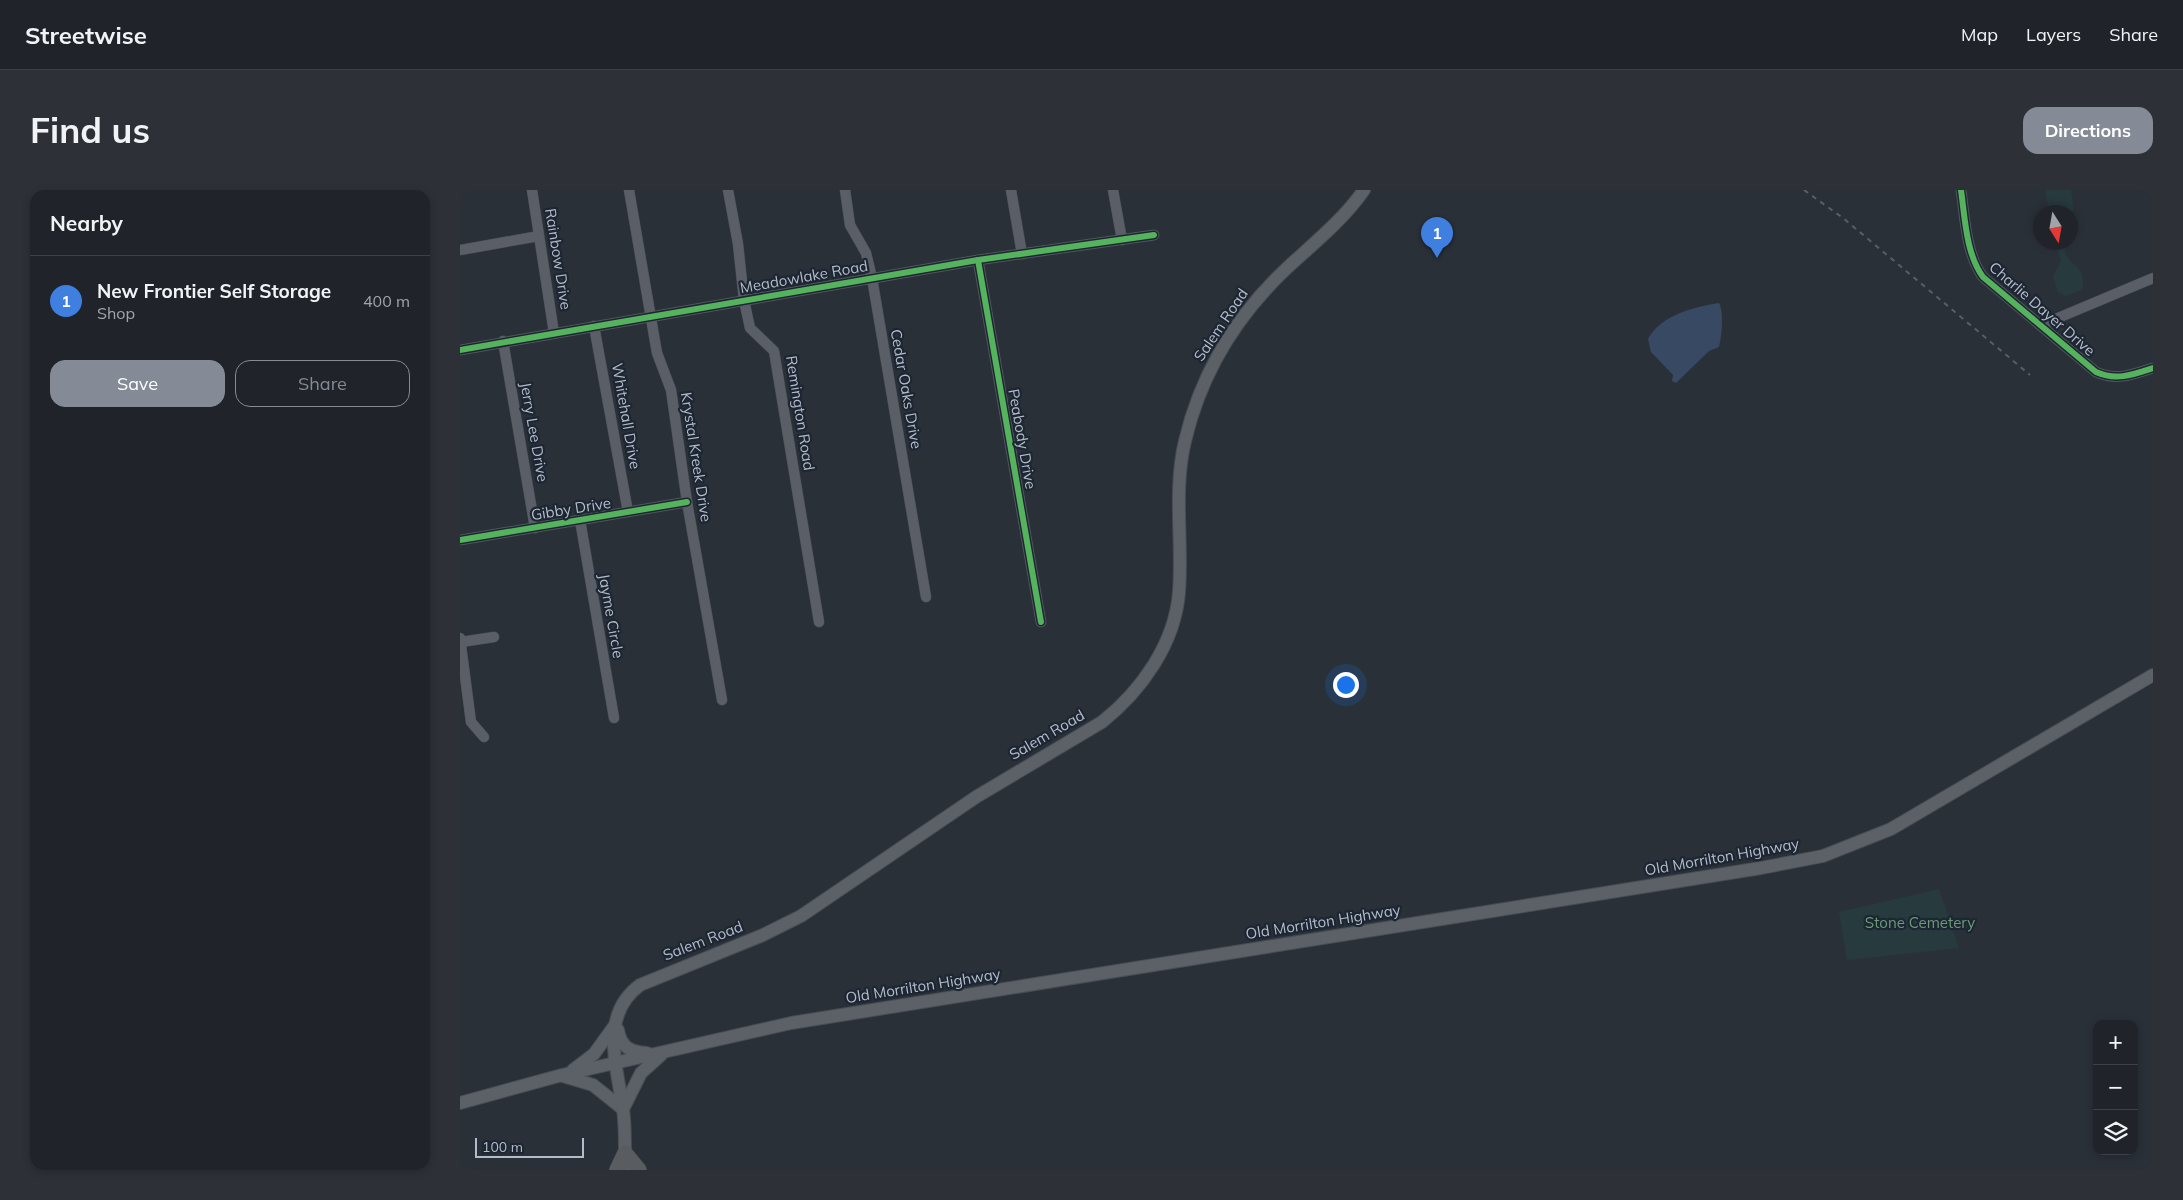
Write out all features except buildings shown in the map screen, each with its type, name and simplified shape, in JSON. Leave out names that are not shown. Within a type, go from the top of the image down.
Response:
[{"type":"highway","points":[[617,1170],[625,1153],[639,1170]]},
{"type":"main road","name":"Salem Road","points":[[626,1170],[623,1109],[615,1064],[616,1023],[620,1006],[629,993],[640,984],[763,935],[801,916],[976,797],[1089,730],[1118,709],[1146,676],[1164,648],[1175,616],[1179,593],[1178,486],[1180,465],[1196,399],[1205,377],[1226,340],[1263,291],[1344,216],[1364,190]]},
{"type":"main road","name":"Old Morrilton Highway","points":[[460,1103],[562,1075],[791,1022],[1741,872],[1823,856],[1850,847],[1897,826],[2153,675]]},
{"type":"main road","points":[[616,1023],[621,1042],[630,1050],[662,1053]]},
{"type":"main road","points":[[562,1075],[590,1059],[616,1023]]},
{"type":"main road","points":[[562,1075],[593,1085],[623,1109],[641,1073],[662,1053]]},
{"type":"street","name":"Rainbow Drive","points":[[532,190],[554,333]]},
{"type":"street","name":"Krystal Kreek Drive","points":[[629,190],[656,353],[671,390],[687,502],[722,700]]},
{"type":"street","name":"Remington Road","points":[[728,190],[738,244],[744,300],[750,328],[774,351],[819,622]]},
{"type":"street","name":"Cedar Oaks Drive","points":[[845,190],[850,225],[866,252],[872,278],[926,597]]},
{"type":"street","points":[[1011,190],[1022,254]]},
{"type":"street","points":[[1113,190],[1122,240]]},
{"type":"street","name":"Charlie Dayer Drive","points":[[1960,190],[1976,267],[1993,286],[2096,372],[2109,378],[2122,377],[2153,368]]},
{"type":"street","points":[[460,250],[539,236]]},
{"type":"street","name":"Meadowlake Road","points":[[460,350],[978,260],[1154,236]]},
{"type":"street","name":"Peabody Drive","points":[[978,260],[1041,622]]},
{"type":"street","points":[[2042,326],[2046,322],[2153,278]]},
{"type":"street","name":"Whitehall Drive","points":[[594,326],[628,512]]},
{"type":"street","name":"Jerry Lee Drive","points":[[503,342],[534,528]]},
{"type":"street","name":"Gibby Drive","points":[[460,540],[687,502]]},
{"type":"street","name":"Jayme Circle","points":[[580,520],[614,718]]},
{"type":"street","points":[[484,736],[471,722],[460,640],[494,637]]},
{"type":"green space","points":[[2045,190],[2071,190],[2073,205],[2048,205]]},
{"type":"green space","points":[[2057,250],[2065,250],[2067,257],[2082,274],[2082,290],[2065,296],[2058,292],[2053,277],[2061,261]]},
{"type":"green space","name":"Stone Cemetery","points":[[1939,889],[1959,948],[1847,960],[1839,912]]},
{"type":"water","points":[[1719,303],[1722,312],[1722,324],[1719,347],[1709,351],[1676,383],[1672,381],[1673,375],[1651,352],[1648,339],[1661,324],[1670,318],[1689,310]]},
{"type":"railway","points":[[1804,190],[1843,218],[2030,375]]},
{"type":"cycle path","points":[[1961,190],[1970,247],[1977,268],[1983,277],[2096,372],[2117,377],[2153,368]]},
{"type":"cycle path","points":[[460,350],[978,260],[1154,235]]},
{"type":"cycle path","points":[[978,260],[1041,622]]},
{"type":"cycle path","points":[[460,540],[687,502]]},
{"type":"place","name":"New Frontier Self Storage","points":[[1437,258]]}]
